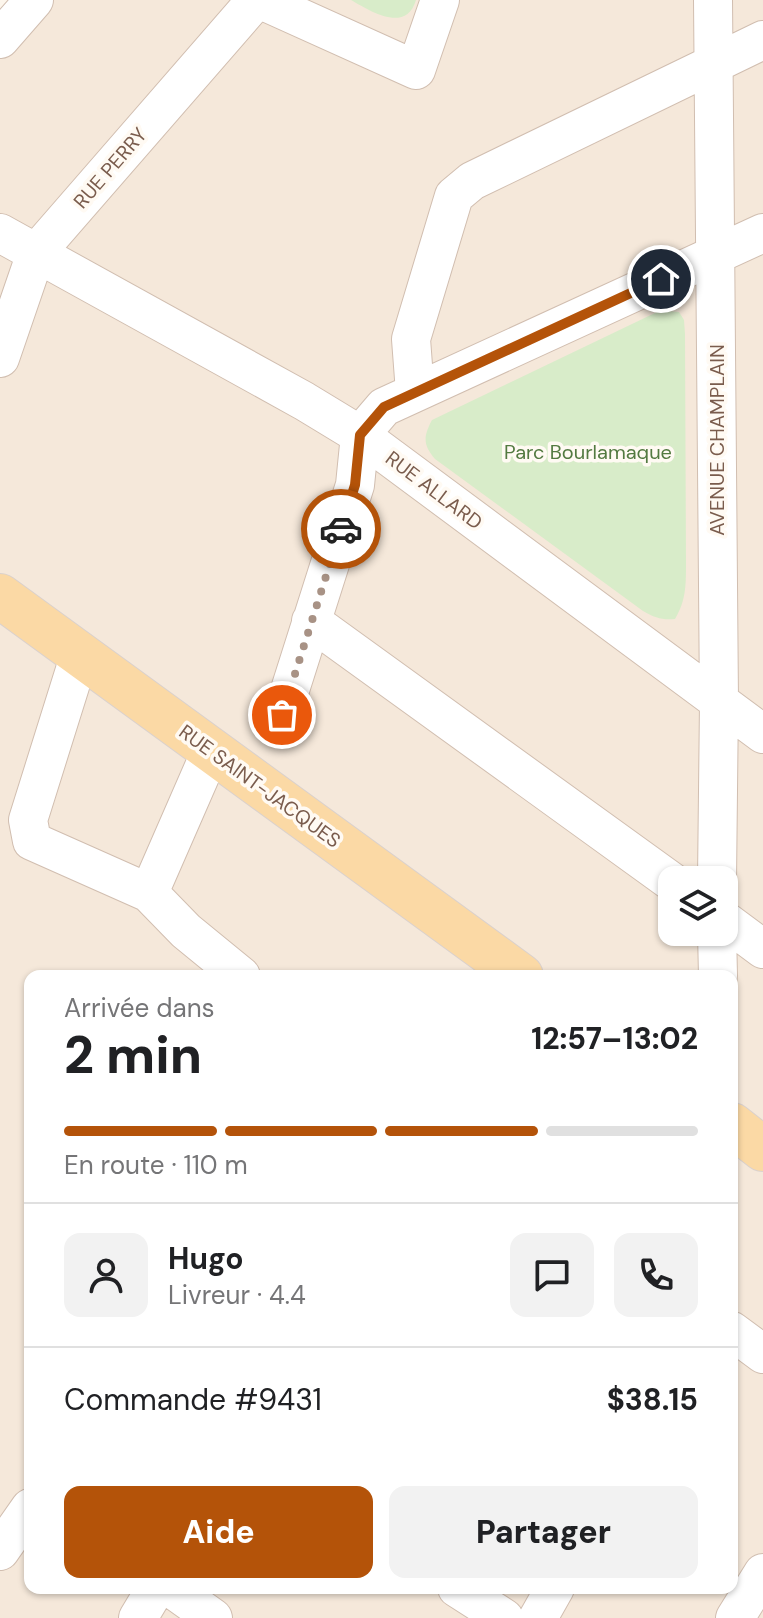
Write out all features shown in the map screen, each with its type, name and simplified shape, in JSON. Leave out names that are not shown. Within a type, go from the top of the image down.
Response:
[{"type":"main road","name":"RUE SAINT-JACQUES","points":[[0,596],[513,970]]},
{"type":"main road","points":[[738,1130],[763,1149]]},
{"type":"street","points":[[0,39],[34,0]]},
{"type":"street","points":[[259,0],[416,70],[440,0]]},
{"type":"street","name":"RUE PERRY","points":[[0,358],[36,253],[259,0]]},
{"type":"street","name":"AVENUE CHAMPLAIN","points":[[713,0],[719,702],[717,866]]},
{"type":"street","points":[[415,392],[411,339],[454,196],[472,181],[763,40]]},
{"type":"street","name":"RUE ALLARD","points":[[0,233],[360,435],[763,734]]},
{"type":"street","points":[[282,715],[355,485],[360,435],[384,407],[763,233]]},
{"type":"street","points":[[311,621],[658,872]]},
{"type":"street","points":[[80,654],[28,820],[32,841],[149,893],[186,931],[234,970]]},
{"type":"street","points":[[149,893],[211,751]]},
{"type":"street","points":[[738,930],[763,949]]},
{"type":"street","points":[[717,946],[718,970]]},
{"type":"street","points":[[738,1335],[763,1354]]},
{"type":"street","points":[[0,1551],[24,1517]]},
{"type":"street","points":[[735,1618],[763,1573]]},
{"type":"street","points":[[138,1618],[152,1594]]},
{"type":"street","points":[[179,1594],[213,1618]]},
{"type":"street","points":[[466,1594],[504,1618]]},
{"type":"street","points":[[538,1618],[552,1594]]},
{"type":"shaded area","points":[[47,0],[763,0],[763,1618],[0,1618],[0,50]]},
{"type":"green space","points":[[351,0],[416,0],[411,10],[396,18],[377,14]]},
{"type":"green space","name":"Parc Bourlamaque","points":[[657,312],[679,312],[684,320],[685,334],[686,579],[685,593],[675,619],[659,618],[643,611],[435,459],[426,441],[432,420]]},
{"type":"way so far","points":[[282,715],[341,529]]},
{"type":"route","points":[[341,529],[355,485],[360,435],[384,407],[661,279]]}]
